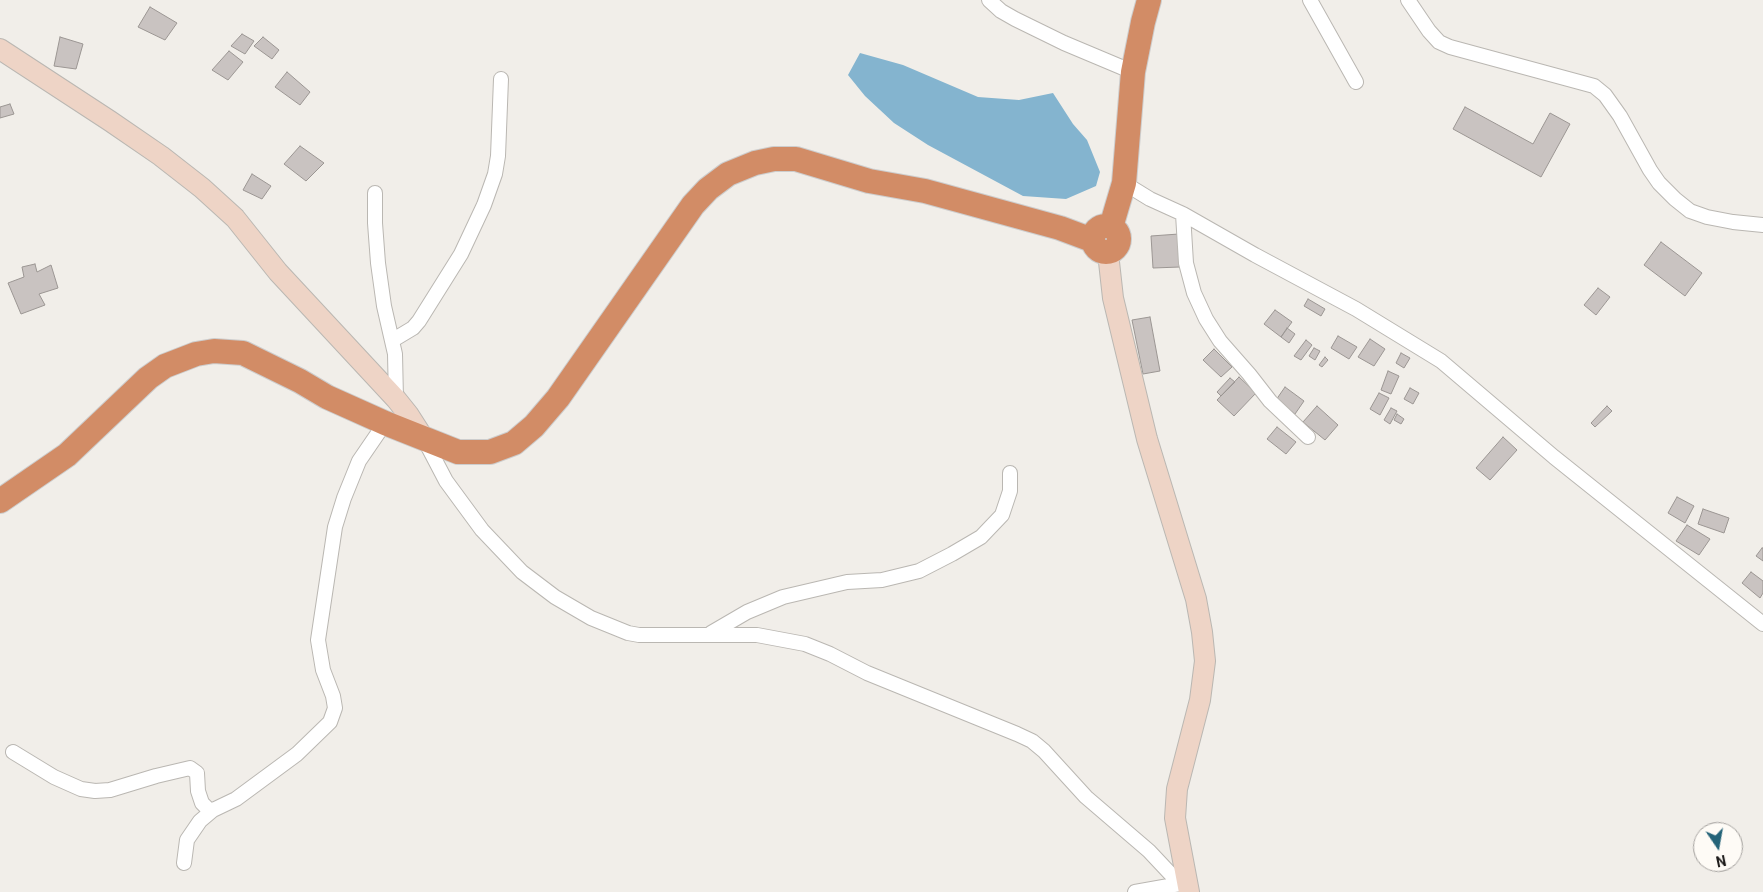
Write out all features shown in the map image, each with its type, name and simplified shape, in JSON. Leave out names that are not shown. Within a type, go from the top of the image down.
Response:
[{"type":"highway","points":[[0,501],[67,455],[148,378],[165,366],[196,354],[214,351],[243,353],[300,381],[327,397],[385,423],[458,452],[490,452],[514,442],[534,426],[558,398],[693,205],[708,189],[728,174],[755,163],[774,159],[796,159],[869,180],[925,191],[1104,240],[1124,183],[1133,72],[1149,0]]},
{"type":"main road","points":[[0,50],[161,156],[202,188],[235,218],[278,272],[396,399],[424,439]]},
{"type":"main road","points":[[1104,240],[1113,298],[1146,439],[1196,599],[1202,632],[1205,661],[1200,700],[1177,789],[1175,818],[1185,888]]},
{"type":"street","points":[[989,0],[1001,11],[1015,19],[1064,43],[1133,72]]},
{"type":"street","points":[[1310,0],[1356,82]]},
{"type":"street","points":[[1408,0],[1429,31],[1439,42],[1450,47],[1594,86],[1605,95],[1620,116],[1659,183],[1690,211],[1707,217],[1733,222],[1763,225]]},
{"type":"street","points":[[393,340],[419,322],[461,254],[484,205],[495,174],[498,156],[501,79]]},
{"type":"street","points":[[1124,183],[1150,199],[1183,214],[1356,309],[1441,361],[1554,457],[1763,624]]},
{"type":"street","points":[[376,193],[375,223],[378,263],[384,306],[395,354],[396,399]]},
{"type":"street","points":[[1183,214],[1186,263],[1194,293],[1206,319],[1220,341],[1270,401],[1308,437]]},
{"type":"street","points":[[184,863],[187,840],[200,821],[213,810],[236,799],[297,754],[330,722],[335,708],[333,696],[322,670],[318,640],[335,527],[359,461],[385,423]]},
{"type":"street","points":[[424,439],[446,481],[482,530],[522,572],[555,598],[592,618],[628,633],[653,636],[756,635],[804,644],[830,654],[867,673],[968,713],[1032,741],[1044,750],[1086,797],[1150,851],[1185,888]]},
{"type":"street","points":[[708,634],[747,612],[783,597],[848,582],[882,580],[910,573],[952,554],[981,537],[1002,515],[1010,492],[1010,473]]},
{"type":"street","points":[[13,752],[54,777],[80,790],[110,790],[190,768],[196,773],[198,791],[202,803],[208,809],[213,810]]},
{"type":"street","points":[[1135,892],[1185,888]]},
{"type":"water","points":[[860,53],[903,65],[978,97],[1019,100],[1053,93],[1073,124],[1087,140],[1100,172],[1096,186],[1066,199],[1023,196],[928,145],[894,123],[865,96],[848,75]]},
{"type":"building","points":[[150,7],[177,23],[165,40],[138,27]]},
{"type":"building","points":[[242,34],[254,41],[245,54],[231,46]]},
{"type":"building","points":[[60,37],[83,44],[76,69],[54,66]]},
{"type":"building","points":[[263,37],[279,50],[272,59],[254,46]]},
{"type":"building","points":[[229,51],[243,62],[228,80],[212,70]]},
{"type":"building","points":[[287,72],[310,92],[300,105],[275,87]]},
{"type":"building","points":[[10,104],[14,114],[0,118],[0,107]]},
{"type":"building","points":[[1465,107],[1533,144],[1550,113],[1570,124],[1541,177],[1453,129]]},
{"type":"building","points":[[300,146],[324,163],[306,181],[284,164]]},
{"type":"building","points":[[252,174],[271,186],[262,199],[243,190]]},
{"type":"building","points":[[1179,234],[1180,267],[1153,268],[1151,236]]},
{"type":"building","points":[[1661,242],[1702,273],[1685,296],[1644,265]]},
{"type":"building","points":[[35,264],[37,272],[51,265],[58,288],[39,294],[45,305],[21,314],[8,283],[24,277],[22,267]]},
{"type":"building","points":[[1598,288],[1610,297],[1596,315],[1584,305]]},
{"type":"building","points":[[1308,299],[1325,309],[1321,316],[1304,306]]},
{"type":"building","points":[[1275,310],[1292,322],[1281,337],[1264,324]]},
{"type":"building","points":[[1150,317],[1160,371],[1143,374],[1132,320]]},
{"type":"building","points":[[1287,328],[1295,334],[1289,343],[1281,337]]},
{"type":"building","points":[[1338,336],[1357,347],[1349,359],[1331,348]]},
{"type":"building","points":[[1370,339],[1385,349],[1374,366],[1358,357]]},
{"type":"building","points":[[1306,340],[1312,345],[1301,360],[1294,356]]},
{"type":"building","points":[[1314,348],[1320,351],[1315,360],[1309,356]]},
{"type":"building","points":[[1214,349],[1232,367],[1221,377],[1203,360]]},
{"type":"building","points":[[1401,353],[1410,358],[1404,368],[1396,363]]},
{"type":"building","points":[[1325,357],[1328,360],[1322,367],[1319,365]]},
{"type":"building","points":[[1388,371],[1399,376],[1391,394],[1381,390]]},
{"type":"building","points":[[1239,377],[1256,393],[1234,416],[1217,400]]},
{"type":"building","points":[[1230,378],[1235,382],[1221,396],[1217,392]]},
{"type":"building","points":[[1285,387],[1304,401],[1295,414],[1276,400]]},
{"type":"building","points":[[1410,388],[1419,393],[1413,404],[1404,399]]},
{"type":"building","points":[[1379,393],[1389,398],[1380,415],[1370,409]]},
{"type":"building","points":[[1317,406],[1338,425],[1325,440],[1303,422]]},
{"type":"building","points":[[1607,406],[1612,411],[1595,427],[1591,423]]},
{"type":"building","points":[[1391,408],[1397,411],[1390,424],[1384,420]]},
{"type":"building","points":[[1397,414],[1404,419],[1401,424],[1394,420]]},
{"type":"building","points":[[1277,427],[1296,442],[1286,454],[1267,439]]},
{"type":"building","points":[[1503,437],[1517,450],[1490,480],[1476,468]]},
{"type":"building","points":[[1677,497],[1694,506],[1685,523],[1668,513]]},
{"type":"building","points":[[1703,509],[1729,518],[1724,533],[1698,524]]},
{"type":"building","points":[[1687,525],[1710,539],[1699,555],[1676,541]]},
{"type":"building","points":[[1763,548],[1763,561],[1756,556]]},
{"type":"building","points":[[1751,572],[1763,581],[1763,593],[1760,598],[1742,583]]}]
